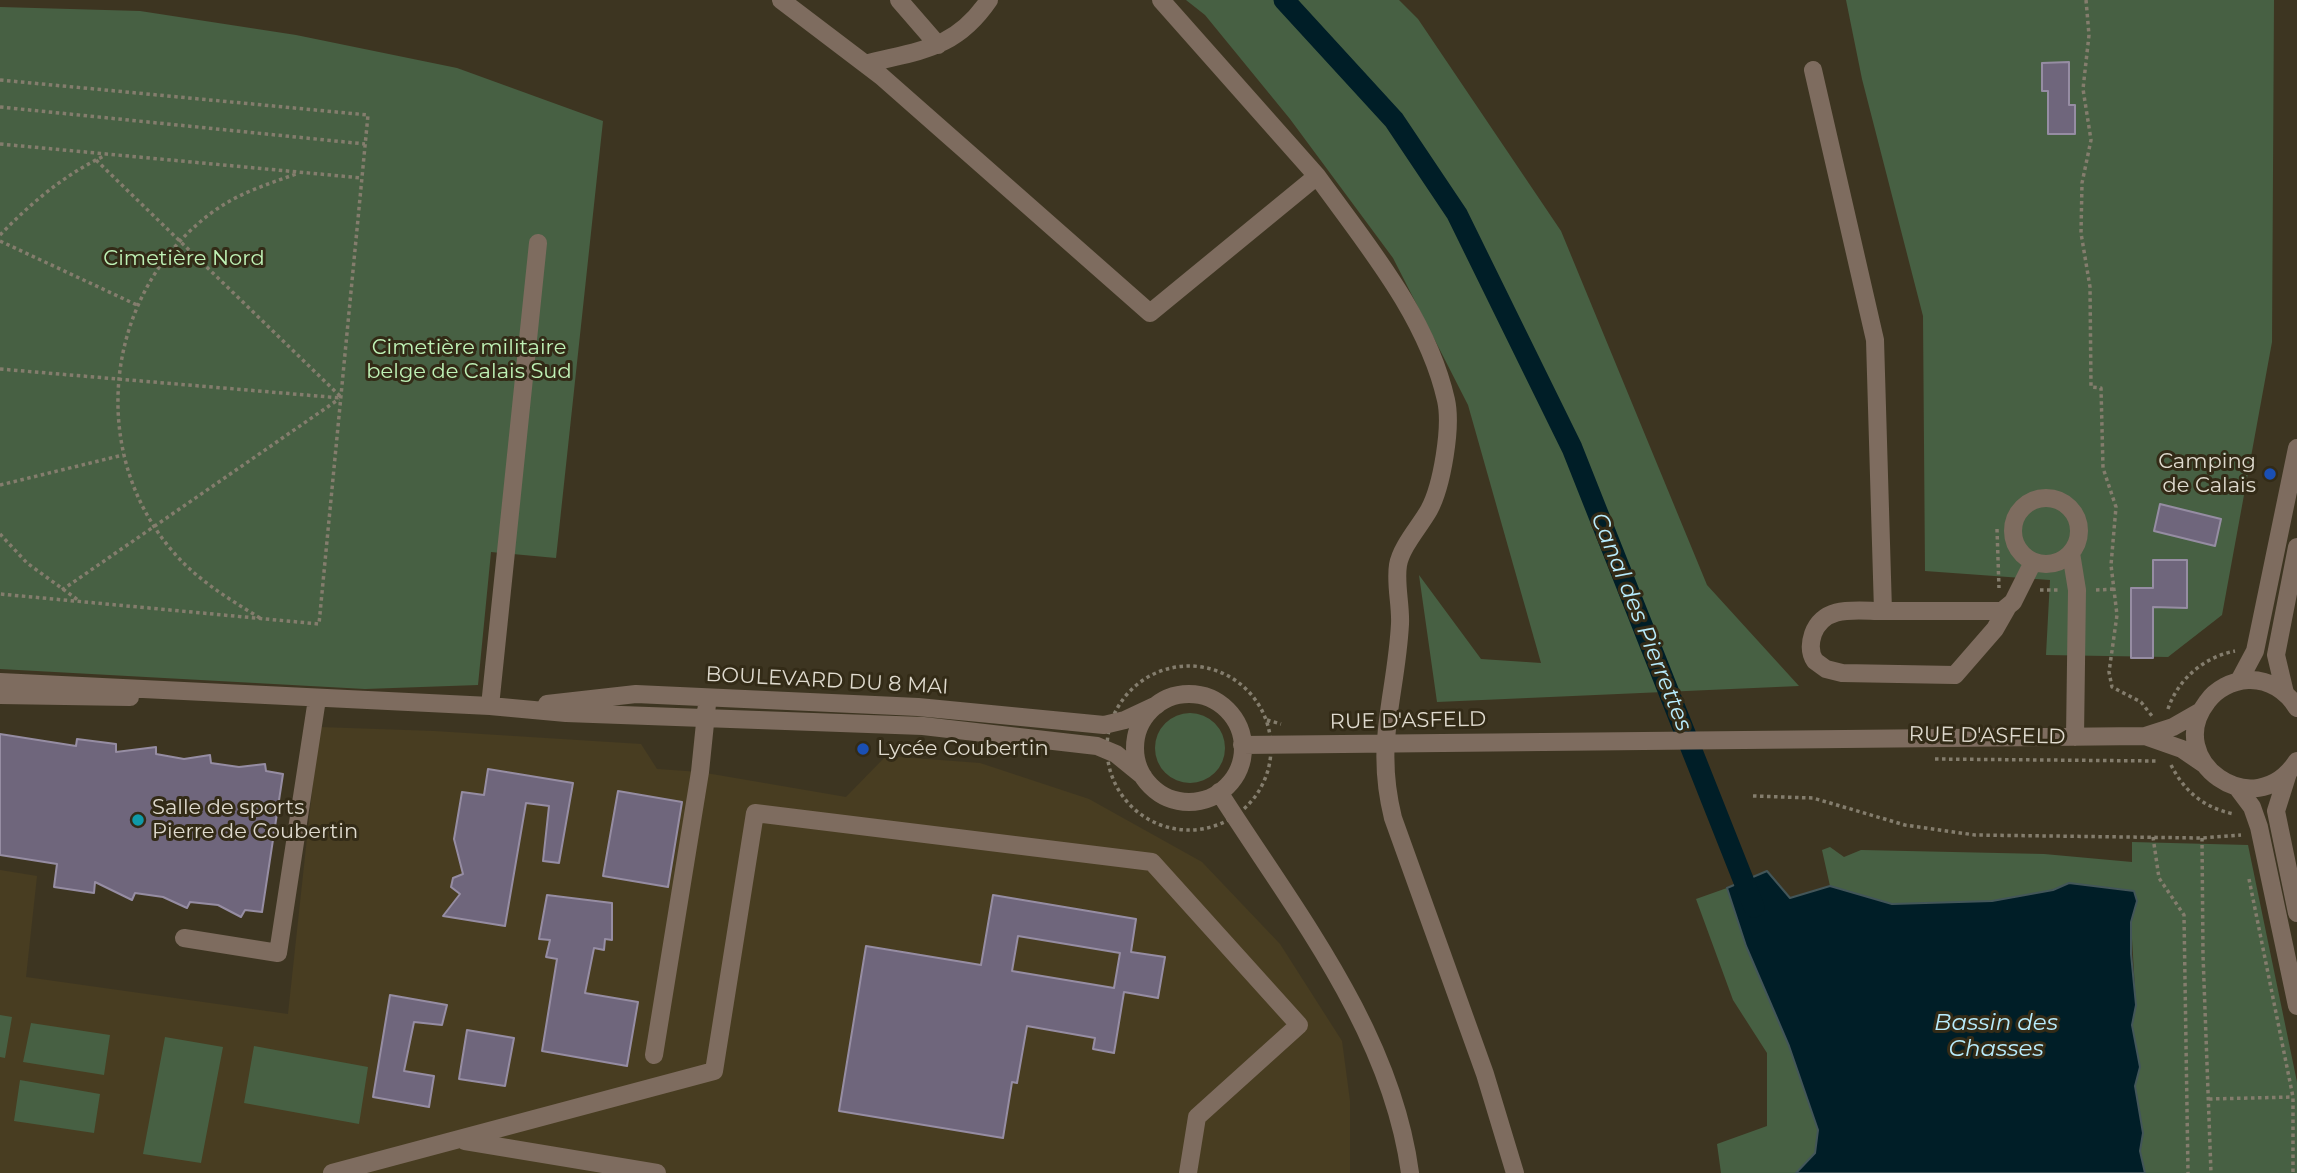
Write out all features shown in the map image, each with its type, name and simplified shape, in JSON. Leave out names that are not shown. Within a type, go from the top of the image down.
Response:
[{"type":"street","points":[[781,0],[865,64],[1150,313],[1317,176]]},
{"type":"street","points":[[899,0],[938,46]]},
{"type":"street","points":[[865,64],[938,46],[972,24],[989,0]]},
{"type":"street","points":[[1161,0],[1317,176],[1394,283],[1427,347],[1447,402],[1445,454],[1432,506],[1398,564],[1400,623],[1384,744],[1385,777],[1393,818],[1485,1074],[1515,1173]]},
{"type":"street","points":[[1813,70],[1874,332],[1883,611]]},
{"type":"street","points":[[490,706],[538,243]]},
{"type":"street","points":[[2285,693],[2260,681],[2239,681],[2255,651],[2290,513],[2297,448]]},
{"type":"street","points":[[2071,553],[2053,563],[2033,562],[2018,548],[2013,529],[2020,510],[2037,498],[2057,499],[2076,515],[2079,535],[2071,553],[2077,590],[2075,737]]},
{"type":"street","points":[[2297,547],[2276,655],[2285,693],[2297,708]]},
{"type":"street","points":[[2007,608],[1993,613],[1838,611],[1826,616],[1816,627],[1811,642],[1815,661],[1826,669],[1842,673],[1955,675],[1996,629],[2020,590],[2033,562]]},
{"type":"street","name":"RUE D'ASFELD","points":[[1242,745],[2145,736],[2173,727],[2200,711],[2212,695],[2239,681]]},
{"type":"street","name":"BOULEVARD DU 8 MAI","points":[[0,682],[168,693],[490,706],[566,713],[705,716],[950,729],[1055,739],[1107,749],[1143,776]]},
{"type":"street","name":"BOULEVARD DU 8 MAI","points":[[0,695],[101,699],[168,693]]},
{"type":"street","name":"BOULEVARD DU 8 MAI","points":[[490,706],[540,704],[619,694],[918,706],[1110,724],[1157,705]]},
{"type":"street","points":[[1183,694],[1212,699],[1233,718],[1242,745],[1237,772],[1219,792],[1199,801],[1177,800],[1157,792],[1143,776],[1135,756],[1137,734],[1146,715],[1157,705],[1183,694]]},
{"type":"street","points":[[654,1055],[700,772],[707,698]]},
{"type":"street","points":[[184,938],[278,953],[317,699]]},
{"type":"street","points":[[2200,711],[2196,742],[2206,767],[2233,786],[2252,807],[2259,827],[2297,1006]]},
{"type":"street","name":"RUE D'ASFELD","points":[[2145,736],[2182,749],[2206,767]]},
{"type":"street","points":[[2233,786],[2260,788],[2292,767]]},
{"type":"street","points":[[2292,767],[2276,811],[2297,913]]},
{"type":"street","points":[[1219,792],[1360,1017],[1394,1103],[1410,1173]]},
{"type":"street","points":[[332,1173],[713,1071],[755,813],[1152,862],[1298,1025],[1197,1116],[1188,1173]]},
{"type":"street","points":[[458,1140],[657,1173]]},
{"type":"path","points":[[2085,0],[2089,35],[2083,89],[2091,140],[2082,183],[2081,233],[2090,287],[2091,387],[2101,388],[2103,468],[2116,507],[2111,565],[2117,615],[2109,677],[2112,687],[2141,702],[2152,717]]},
{"type":"path","points":[[0,80],[368,115],[319,624],[0,594]]},
{"type":"path","points":[[0,107],[365,144]]},
{"type":"path","points":[[0,144],[296,174],[362,178]]},
{"type":"path","points":[[0,234],[26,208],[60,182],[105,155]]},
{"type":"path","points":[[96,160],[341,398]]},
{"type":"path","points":[[260,619],[200,579],[175,554],[153,526],[131,480],[123,455],[119,430],[118,379],[124,341],[137,305],[156,271],[180,241],[214,211],[253,189],[296,174]]},
{"type":"path","points":[[0,241],[137,305]]},
{"type":"path","points":[[0,369],[341,398]]},
{"type":"path","points":[[62,590],[341,398]]},
{"type":"path","points":[[0,485],[123,455]]},
{"type":"path","points":[[1997,529],[1999,590]]},
{"type":"path","points":[[0,534],[27,563],[81,602]]},
{"type":"path","points":[[1186,665],[1203,666],[1236,679],[1249,690],[1267,720],[1271,745],[1269,767],[1260,791],[1234,817],[1218,825],[1191,830],[1164,827],[1147,819],[1121,794],[1112,778],[1107,749],[1110,724],[1125,695],[1153,673],[1186,665]]},
{"type":"path","name":"RUE D'ASFELD","points":[[1930,758],[2169,761],[2206,767]]},
{"type":"path","points":[[2233,786],[2239,816]]},
{"type":"path","points":[[1753,796],[1812,798],[1905,825],[1975,835],[2153,838],[2241,835]]},
{"type":"path","points":[[2240,825],[2244,848]]},
{"type":"path","points":[[2153,838],[2159,878],[2184,915],[2189,1173]]},
{"type":"path","points":[[2202,838],[2203,956],[2211,1173]]},
{"type":"path","points":[[2248,874],[2293,1097],[2293,1173]]},
{"type":"path","points":[[2209,1099],[2293,1097]]},
{"type":"shaded area","points":[[319,727],[641,744],[657,769],[700,772],[846,797],[886,756],[980,763],[1089,799],[1202,862],[1280,944],[1342,1041],[1350,1101],[1350,1173],[0,1173],[0,870],[37,876],[26,977],[288,1014]]},
{"type":"green space","points":[[1186,0],[1399,0],[1418,19],[1561,231],[1707,585],[1799,686],[1437,702],[1419,575],[1481,659],[1541,663],[1468,405],[1393,258],[1290,119],[1205,15]]},
{"type":"green space","points":[[1846,0],[2274,0],[2272,342],[2222,615],[2168,657],[2046,655],[2050,580],[1925,571],[1923,316],[1862,79]]},
{"type":"green space","points":[[0,7],[140,11],[296,35],[457,68],[603,121],[556,558],[491,552],[478,685],[365,689],[0,669]]},
{"type":"green space","points":[[1190,713],[1215,723],[1225,748],[1215,773],[1190,783],[1165,773],[1155,748],[1165,723]]},
{"type":"green space","points":[[2132,842],[2248,845],[2297,1082],[2297,1173],[2145,1173],[2140,1151],[2143,1133],[2135,1086],[2140,1067],[2132,1025],[2136,1005],[2131,922],[2137,901],[2069,883],[2030,896],[1982,903],[1885,903],[1830,886],[1822,850],[1830,847],[1844,857],[1861,850],[2044,854],[2132,862]]},
{"type":"green space","points":[[1727,888],[1746,946],[1789,1046],[1818,1130],[1815,1153],[1796,1173],[1721,1173],[1717,1144],[1767,1126],[1767,1053],[1733,1000],[1696,899]]},
{"type":"green space","points":[[0,1015],[12,1017],[5,1058],[0,1057]]},
{"type":"green space","points":[[31,1023],[110,1035],[104,1075],[23,1062]]},
{"type":"green space","points":[[165,1037],[223,1047],[201,1163],[143,1154]]},
{"type":"green space","points":[[254,1046],[368,1067],[359,1124],[244,1103]]},
{"type":"green space","points":[[20,1080],[100,1094],[94,1133],[14,1121]]},
{"type":"water","name":"Bassin des Chasses","points":[[1767,871],[1790,898],[1830,886],[1892,904],[1992,901],[2053,890],[2069,883],[2134,891],[2137,901],[2131,922],[2131,954],[2136,1005],[2132,1025],[2140,1067],[2135,1086],[2143,1133],[2140,1151],[2145,1173],[1796,1173],[1815,1153],[1818,1130],[1789,1046],[1746,946],[1727,888]]},
{"type":"building","points":[[2069,62],[2069,105],[2075,105],[2075,134],[2048,134],[2048,91],[2042,91],[2042,63]]},
{"type":"building","points":[[2160,504],[2221,519],[2215,546],[2154,531]]},
{"type":"building","points":[[2153,560],[2187,560],[2187,608],[2153,607],[2153,658],[2131,658],[2131,588],[2153,588]]},
{"type":"building","name":"Salle de sports Pierre de Coubertin","points":[[0,734],[76,746],[77,739],[116,744],[116,752],[156,747],[156,754],[184,759],[210,755],[211,763],[239,767],[265,764],[266,771],[283,774],[262,912],[245,910],[241,917],[218,905],[190,902],[187,908],[163,897],[135,893],[132,900],[95,882],[94,893],[54,887],[57,864],[0,855]]},
{"type":"building","points":[[488,769],[573,783],[559,863],[543,861],[549,806],[526,803],[505,926],[443,916],[460,894],[451,887],[453,878],[463,874],[454,839],[462,792],[484,795]]},
{"type":"building","points":[[618,791],[682,802],[668,887],[603,876]]},
{"type":"building","points":[[547,895],[612,903],[612,940],[605,939],[604,950],[594,948],[585,993],[638,1002],[627,1066],[542,1051],[557,959],[546,957],[550,940],[539,939]]},
{"type":"building","points":[[993,895],[1136,919],[1131,952],[1165,957],[1158,998],[1124,992],[1114,1053],[1093,1049],[1095,1038],[1027,1026],[1017,1083],[1012,1082],[1003,1138],[839,1111],[866,946],[981,965]],"holes":[[[1018,936],[1120,953],[1114,988],[1012,971]]]},
{"type":"building","points":[[390,995],[447,1005],[442,1025],[414,1022],[404,1071],[434,1076],[429,1107],[373,1097]]},
{"type":"building","points":[[467,1030],[514,1038],[505,1086],[459,1079]]},
{"type":"waterway","name":"Canal des Pierrettes","points":[[1284,0],[1394,120],[1457,214],[1572,448],[1754,907]]},
{"type":"place","name":"Camping de Calais","points":[[2270,474]]},
{"type":"place","name":"Lycée Coubertin","points":[[863,749]]},
{"type":"place","name":"Salle de sports Pierre de Coubertin","points":[[138,820]]},
{"type":"park label","name":"Cimetière Nord","points":[[184,259]]},
{"type":"park label","name":"Cimetière militaire belge de Calais Sud","points":[[469,360]]}]
